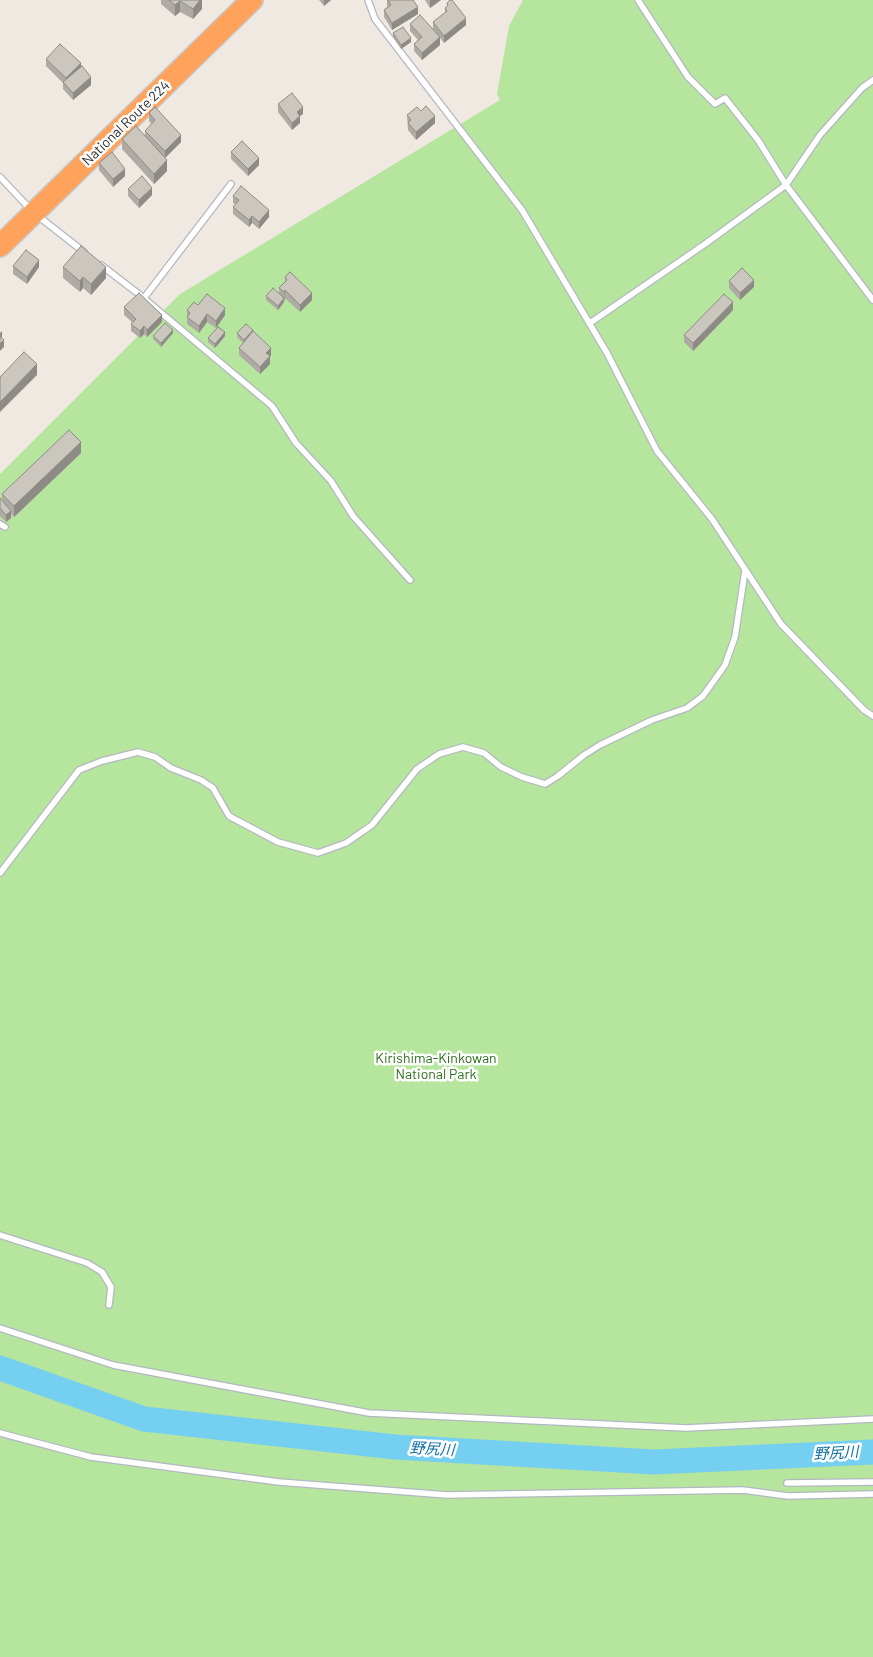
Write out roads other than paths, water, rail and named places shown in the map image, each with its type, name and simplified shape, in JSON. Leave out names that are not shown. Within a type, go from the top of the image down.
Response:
[{"type":"highway","name":"National Route 224","points":[[0,246],[252,0]]},
{"type":"lane","points":[[368,0],[375,19],[522,210],[590,323],[657,451],[712,519],[781,624],[864,710],[873,716]]},
{"type":"lane","points":[[638,0],[688,77],[715,104],[725,98],[758,140],[786,185],[873,300]]},
{"type":"lane","points":[[590,323],[705,244],[786,185],[820,135],[862,88],[873,80]]},
{"type":"lane","points":[[0,177],[33,212],[86,254]]},
{"type":"lane","points":[[144,298],[231,184]]},
{"type":"lane","points":[[94,260],[144,298],[272,406],[296,443],[330,481],[353,516],[410,580]]},
{"type":"lane","points":[[0,874],[79,770],[102,761],[138,752],[155,757],[172,768],[201,780],[213,788],[229,816],[278,842],[318,853],[346,843],[372,825],[417,769],[439,754],[463,747],[484,753],[502,767],[522,777],[544,784],[558,776],[584,755],[600,746],[652,720],[687,708],[703,696],[725,665],[735,636],[745,571]]},
{"type":"lane","points":[[0,1235],[87,1263],[102,1272],[110,1287],[109,1305]]},
{"type":"lane","points":[[0,1328],[113,1365],[369,1413],[686,1428],[873,1419]]},
{"type":"lane","points":[[0,1433],[91,1457],[279,1482],[447,1495],[743,1490],[788,1496],[873,1494]]},
{"type":"lane","points":[[787,1483],[873,1482]]},
{"type":"waterway","name":"野尻川","points":[[0,1368],[144,1419],[395,1447],[654,1462],[873,1452]]},
{"type":"park label","name":"Kirishima-Kinkowan National Park","points":[[436,1066]]}]
